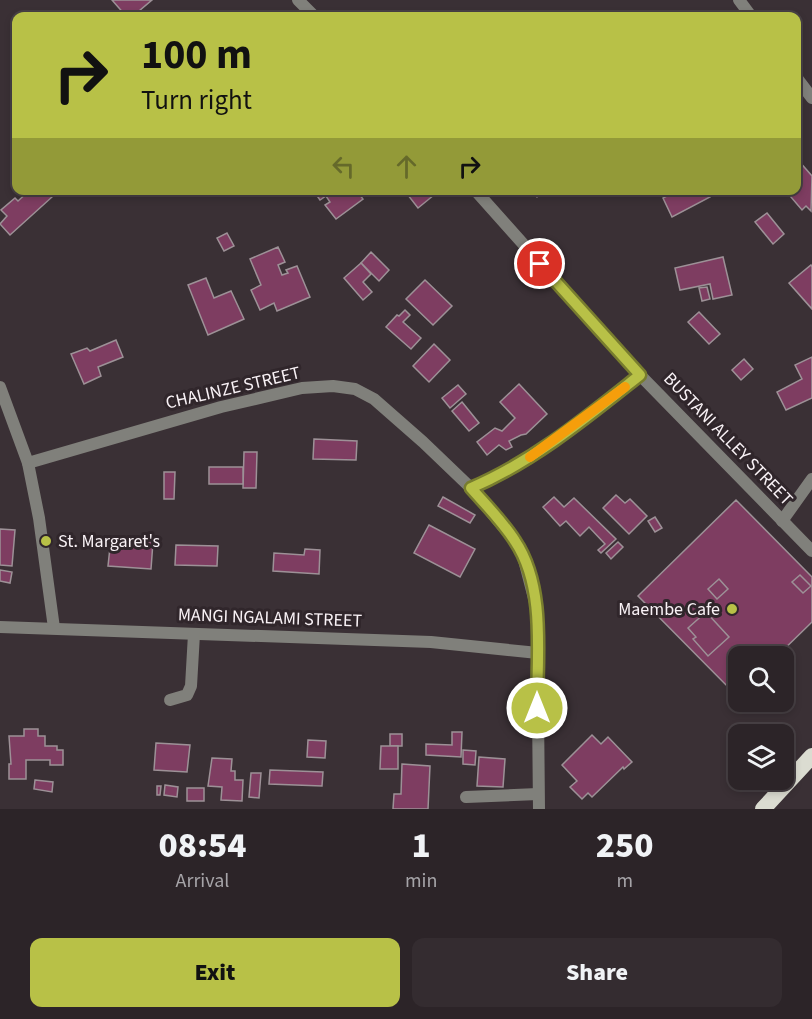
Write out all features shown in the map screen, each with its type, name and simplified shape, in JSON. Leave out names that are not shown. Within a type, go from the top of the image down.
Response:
[{"type":"highway","points":[[763,809],[812,756]]},
{"type":"street","points":[[298,0],[310,12]]},
{"type":"street","points":[[801,84],[812,98]]},
{"type":"street","name":"BUSTANI ALLEY STREET","points":[[479,195],[640,375],[812,551]]},
{"type":"street","points":[[471,488],[504,474],[538,452],[640,375]]},
{"type":"street","name":"CHALINZE STREET","points":[[28,463],[221,406],[302,388],[333,386],[356,389],[374,399],[471,488],[515,541],[524,556],[537,610],[539,809]]},
{"type":"street","points":[[0,387],[28,463],[39,518],[54,628]]},
{"type":"street","points":[[782,521],[812,479]]},
{"type":"street","name":"MANGI NGALAMI STREET","points":[[0,627],[430,642],[538,653]]},
{"type":"street","points":[[170,700],[188,695],[191,686],[194,634]]},
{"type":"street","points":[[466,797],[538,794]]},
{"type":"building","points":[[112,0],[152,0],[138,12],[122,12]]},
{"type":"building","points":[[801,163],[812,176],[811,211],[806,206],[802,210],[789,195],[801,195]]},
{"type":"building","points":[[25,195],[51,195],[52,197],[10,235],[0,224],[7,216],[1,210],[15,198],[18,201]]},
{"type":"building","points":[[316,195],[360,195],[363,199],[336,219],[325,205],[330,202],[326,196],[320,200]]},
{"type":"building","points":[[408,195],[434,195],[418,208]]},
{"type":"building","points":[[669,195],[709,195],[710,197],[672,217],[663,198]]},
{"type":"building","points":[[767,213],[784,234],[773,244],[755,222]]},
{"type":"building","points":[[227,233],[234,246],[224,251],[217,238]]},
{"type":"building","points":[[278,247],[285,262],[278,265],[282,275],[288,273],[286,270],[297,266],[310,297],[277,311],[274,303],[260,310],[251,290],[261,285],[250,259]]},
{"type":"building","points":[[371,252],[389,270],[379,281],[361,263]]},
{"type":"building","points":[[723,257],[732,295],[713,299],[710,284],[680,290],[675,268]]},
{"type":"building","points":[[361,263],[371,274],[363,282],[372,292],[363,300],[344,278]]},
{"type":"building","points":[[811,265],[812,267],[812,309],[789,283]]},
{"type":"building","points":[[206,278],[214,298],[231,291],[244,319],[208,335],[188,285]]},
{"type":"building","points":[[425,280],[452,306],[433,325],[406,299]]},
{"type":"building","points":[[707,287],[710,299],[702,301],[699,288]]},
{"type":"building","points":[[405,310],[410,315],[403,322],[421,338],[411,349],[386,327]]},
{"type":"building","points":[[699,312],[720,334],[709,344],[688,322]]},
{"type":"building","points":[[116,340],[123,357],[98,367],[101,376],[84,384],[71,354],[87,348],[90,351]]},
{"type":"building","points":[[434,344],[450,360],[429,382],[413,366]]},
{"type":"building","points":[[812,357],[812,398],[786,410],[777,392],[802,379],[795,365]]},
{"type":"building","points":[[744,359],[753,369],[741,380],[732,370]]},
{"type":"building","points":[[519,384],[547,414],[526,434],[509,441],[512,447],[506,450],[499,445],[487,455],[477,442],[495,428],[502,431],[515,418],[500,402]]},
{"type":"building","points":[[458,385],[466,394],[450,408],[442,398]]},
{"type":"building","points":[[462,402],[479,423],[469,431],[452,411]]},
{"type":"building","points":[[314,439],[357,441],[356,460],[313,459]]},
{"type":"building","points":[[244,452],[257,452],[256,488],[243,488]]},
{"type":"building","points":[[209,467],[243,467],[243,484],[209,484]]},
{"type":"building","points":[[164,472],[175,472],[174,499],[164,499]]},
{"type":"building","points":[[616,495],[625,503],[630,499],[647,516],[629,534],[603,508]]},
{"type":"building","points":[[443,497],[475,515],[470,523],[438,506]]},
{"type":"building","points":[[554,497],[564,507],[574,498],[616,539],[601,553],[598,550],[605,544],[589,527],[580,536],[566,521],[560,526],[543,507]]},
{"type":"building","name":"Maembe Cafe","points":[[736,500],[812,577],[812,622],[787,646],[728,646],[728,687],[638,596]]},
{"type":"building","points":[[655,517],[662,528],[655,532],[648,521]]},
{"type":"building","points":[[429,525],[475,549],[460,577],[414,553]]},
{"type":"building","points":[[0,529],[15,530],[12,566],[0,565]]},
{"type":"building","points":[[111,538],[153,542],[151,569],[108,566]]},
{"type":"building","points":[[618,542],[623,547],[611,559],[606,553]]},
{"type":"building","points":[[176,545],[218,546],[217,566],[175,565]]},
{"type":"building","points":[[305,549],[320,550],[319,574],[273,571],[274,553],[304,555]]},
{"type":"building","points":[[0,570],[12,572],[10,583],[0,581]]},
{"type":"building","points":[[800,575],[811,586],[803,593],[792,582]]},
{"type":"building","points":[[719,579],[728,589],[717,599],[708,589]]},
{"type":"building","points":[[706,612],[729,637],[708,656],[693,639],[696,637],[688,628]]},
{"type":"building","points":[[24,729],[38,729],[38,736],[45,736],[45,746],[57,746],[57,750],[63,750],[63,765],[50,765],[50,760],[26,760],[26,779],[9,779],[9,764],[11,764],[9,736],[24,736]]},
{"type":"building","points":[[452,732],[462,732],[461,757],[426,755],[426,744],[452,745]]},
{"type":"building","points":[[390,734],[402,734],[402,746],[390,746]]},
{"type":"building","points":[[592,735],[601,744],[608,737],[632,762],[624,769],[623,767],[592,797],[588,793],[582,799],[570,787],[577,781],[562,765]]},
{"type":"building","points":[[308,740],[326,741],[325,758],[307,757]]},
{"type":"building","points":[[156,743],[190,745],[187,772],[154,770]]},
{"type":"building","points":[[381,746],[398,746],[398,769],[380,769]]},
{"type":"building","points":[[463,750],[476,751],[475,765],[463,764]]},
{"type":"building","points":[[479,757],[505,759],[503,787],[477,786]]},
{"type":"building","points":[[212,758],[232,759],[231,771],[235,771],[235,780],[243,780],[242,801],[221,800],[222,787],[208,786]]},
{"type":"building","points":[[402,764],[430,766],[428,809],[393,809],[394,794],[401,794]]},
{"type":"building","points":[[270,770],[323,772],[322,786],[269,784]]},
{"type":"building","points":[[251,773],[261,773],[259,798],[249,797]]},
{"type":"building","points":[[35,780],[53,782],[52,792],[34,789]]},
{"type":"building","points":[[165,785],[178,787],[177,797],[164,795]]},
{"type":"building","points":[[157,786],[161,786],[160,795],[157,795]]},
{"type":"building","points":[[187,788],[204,788],[204,801],[187,801]]},
{"type":"slow traffic","points":[[530,457],[625,387]]},
{"type":"place","name":"St. Margaret's","points":[[46,541]]},
{"type":"place","name":"Maembe Cafe","points":[[732,609]]},
{"type":"route","points":[[537,708],[537,610],[524,556],[515,541],[471,488],[504,474],[538,452],[640,375],[540,264]]}]
